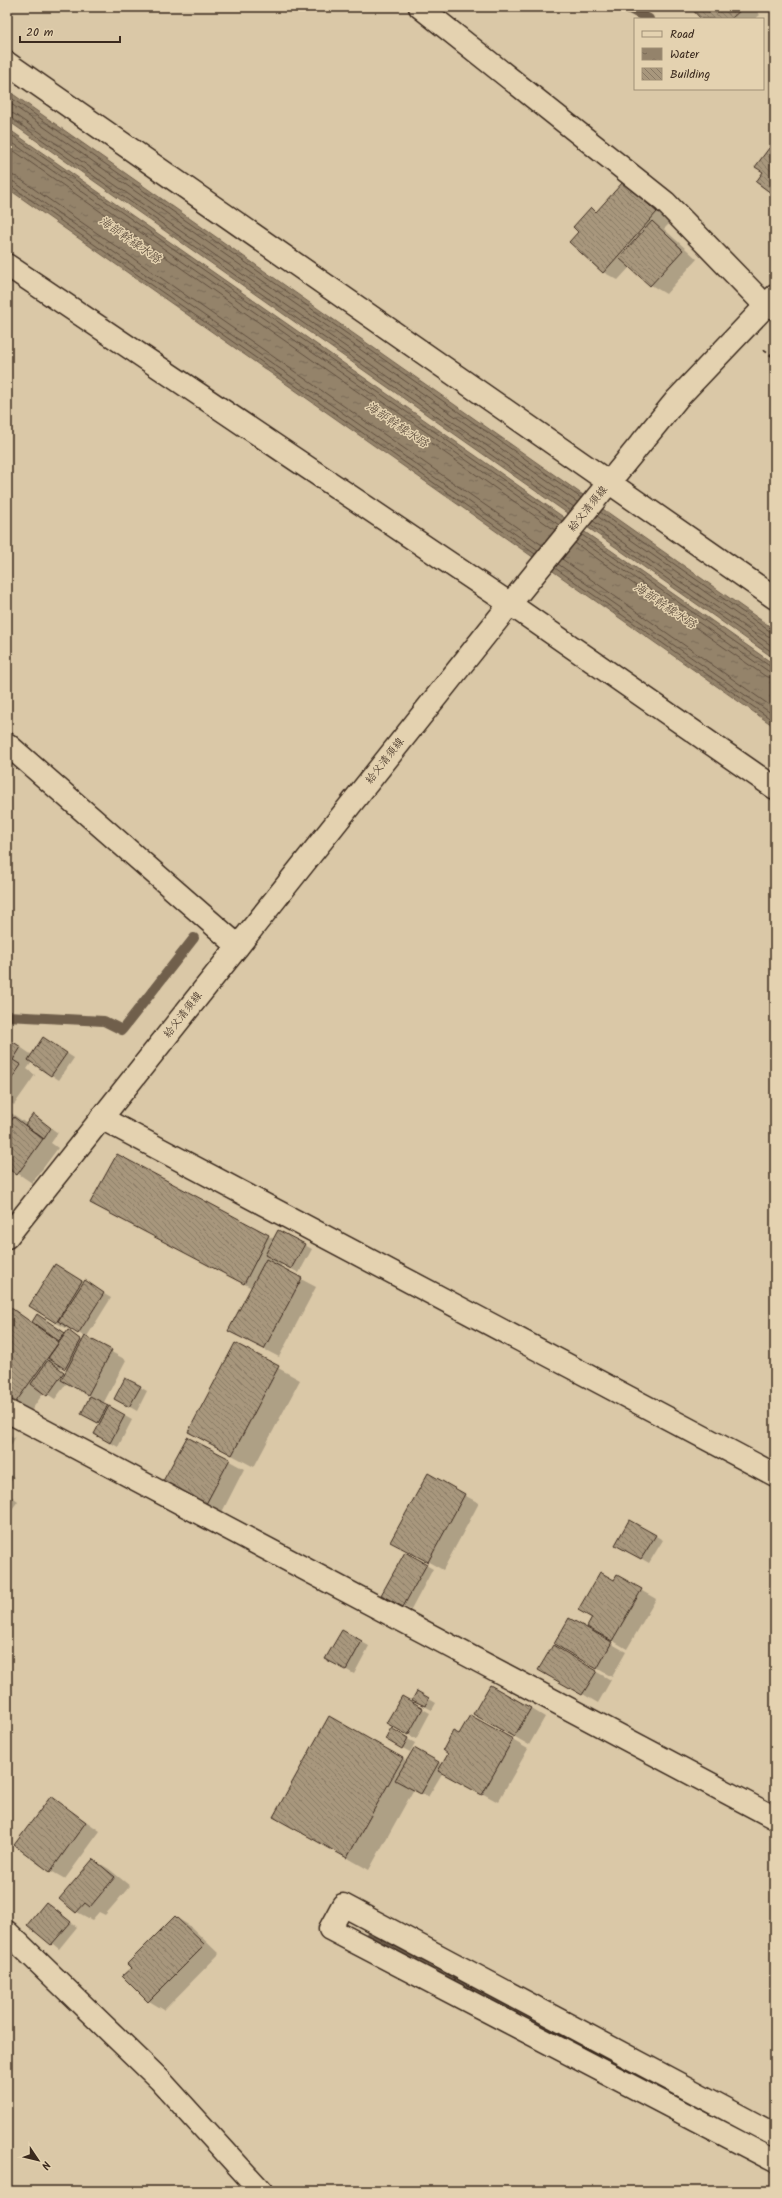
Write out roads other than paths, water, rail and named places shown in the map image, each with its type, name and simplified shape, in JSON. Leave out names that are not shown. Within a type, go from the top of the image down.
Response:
[{"type":"street","points":[[420,7],[666,202],[772,303]]},
{"type":"street","points":[[7,63],[605,488],[775,598]]},
{"type":"street","points":[[7,265],[510,604],[775,788]]},
{"type":"street","name":"給父清須線","points":[[7,1237],[510,604],[677,399],[772,303]]},
{"type":"street","points":[[7,744],[238,946]]},
{"type":"street","points":[[101,1118],[775,1475]]},
{"type":"street","points":[[7,1411],[775,1818]]},
{"type":"street","points":[[775,2135],[343,1905],[330,1929],[775,2161]]},
{"type":"street","points":[[7,1932],[160,2080],[261,2191]]},
{"type":"water","points":[[7,90],[775,630],[775,659],[7,120]]},
{"type":"water","name":"海部幹線水路","points":[[7,128],[775,665],[775,727],[7,188]]},
{"type":"waterway","points":[[626,7],[647,18]]},
{"type":"waterway","points":[[7,1016],[104,1021],[122,1030],[194,938]]},
{"type":"waterway","points":[[371,1935],[775,2147]]}]
